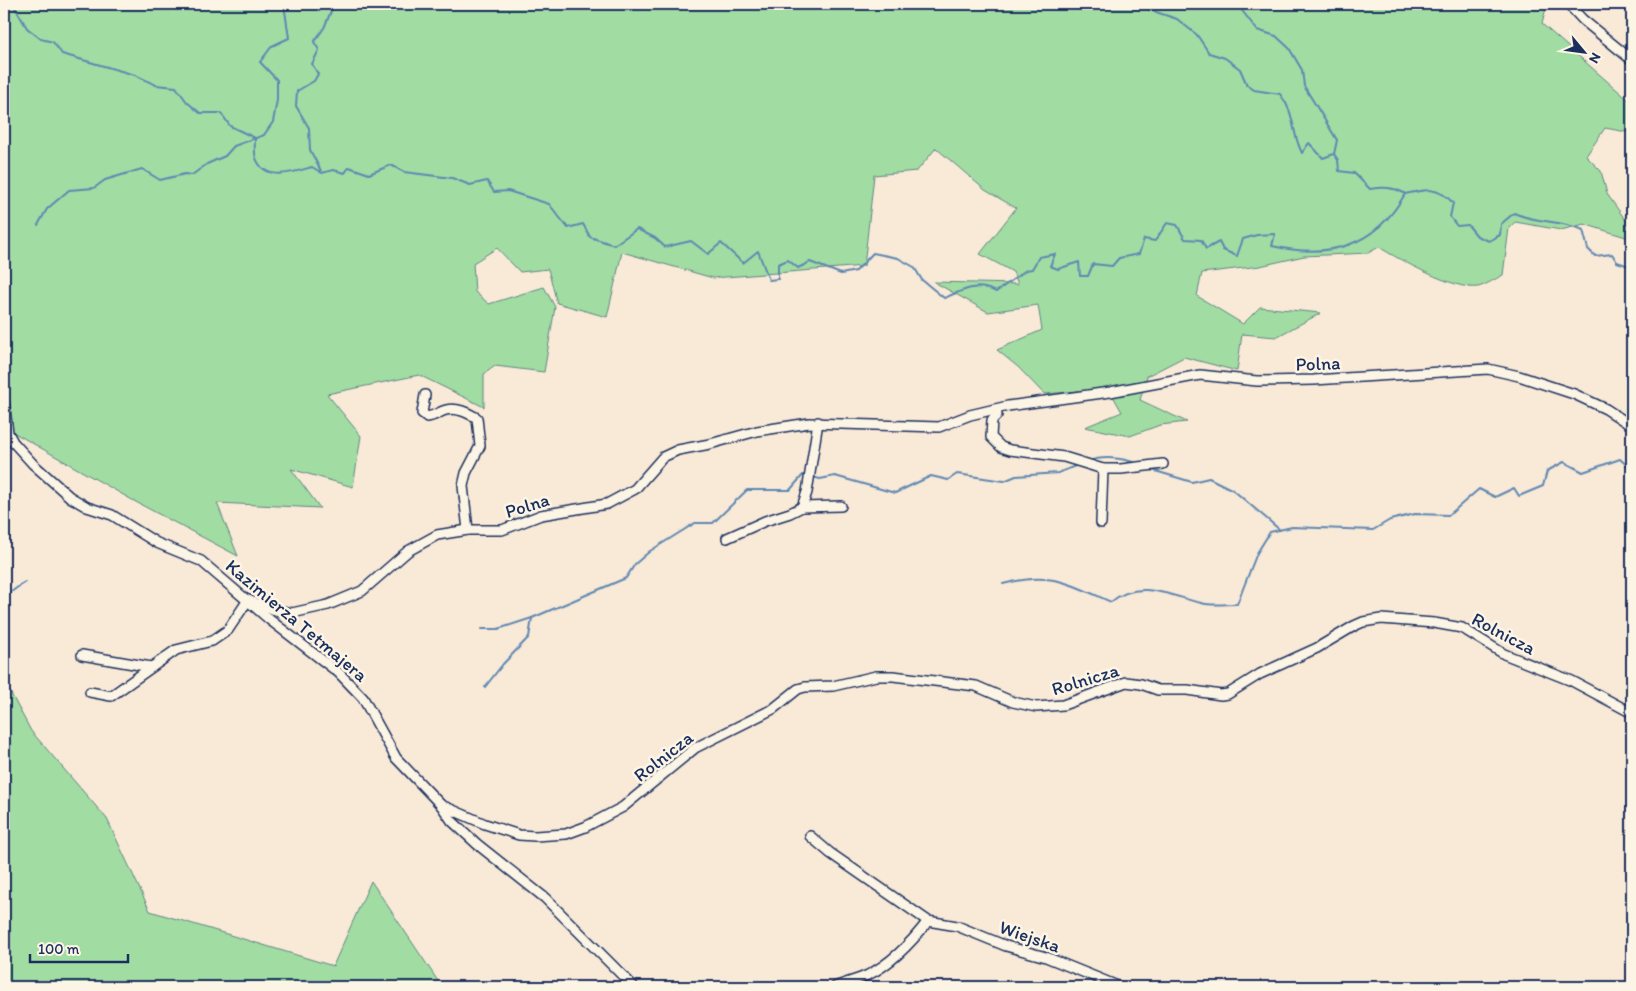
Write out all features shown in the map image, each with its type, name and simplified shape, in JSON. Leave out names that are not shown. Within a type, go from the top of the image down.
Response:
[{"type":"street","points":[[1568,4],[1597,32],[1632,60]]},
{"type":"street","name":"Polna","points":[[248,600],[276,610],[292,613],[328,605],[362,591],[408,552],[424,541],[446,532],[502,530],[541,515],[607,504],[635,489],[663,457],[678,450],[710,444],[757,431],[818,422],[931,427],[996,409],[1110,392],[1200,375],[1215,374],[1257,381],[1314,380],[1488,369],[1519,376],[1574,394],[1606,409],[1632,426]]},
{"type":"street","points":[[425,395],[422,413],[427,417],[436,416],[446,410],[458,410],[477,418],[480,446],[466,473],[463,486],[468,530]]},
{"type":"street","name":"Kazimierza Tetmajera","points":[[4,401],[8,433],[13,442],[70,497],[87,507],[112,515],[152,541],[201,561],[270,620],[325,660],[353,686],[362,698],[396,758],[463,832],[540,895],[634,987]]},
{"type":"street","points":[[996,409],[997,415],[992,420],[991,437],[1001,447],[1031,454],[1079,460],[1103,468],[1121,469],[1163,464]]},
{"type":"street","points":[[802,507],[807,492],[818,422]]},
{"type":"street","points":[[1101,523],[1103,468]]},
{"type":"street","points":[[728,538],[766,520],[790,514],[802,507],[841,506]]},
{"type":"street","points":[[90,692],[111,696],[150,666],[176,650],[212,641],[228,630],[248,600]]},
{"type":"street","name":"Rolnicza","points":[[441,806],[485,824],[520,835],[566,834],[585,827],[623,807],[695,748],[773,709],[798,689],[805,687],[826,687],[876,676],[893,676],[976,686],[1013,702],[1036,707],[1063,705],[1126,682],[1141,684],[1158,690],[1194,691],[1221,695],[1228,694],[1260,674],[1317,648],[1354,626],[1363,622],[1381,619],[1434,622],[1462,628],[1512,658],[1572,681],[1632,713]]},
{"type":"street","points":[[82,655],[150,666]]},
{"type":"street","name":"Wiejska","points":[[810,836],[928,921],[957,926],[1006,946],[1046,958],[1120,987]]},
{"type":"street","points":[[835,987],[866,976],[881,967],[909,944],[928,921]]},
{"type":"green space","points":[[4,4],[1547,4],[1542,24],[1632,103],[1632,133],[1605,128],[1586,156],[1601,171],[1607,194],[1632,229],[1629,238],[1584,224],[1561,230],[1515,222],[1509,228],[1503,275],[1478,287],[1468,287],[1442,279],[1399,259],[1379,247],[1368,253],[1304,256],[1260,266],[1202,273],[1197,296],[1243,324],[1260,307],[1321,313],[1276,337],[1242,334],[1237,371],[1184,357],[1147,376],[1140,400],[1187,422],[1160,425],[1130,436],[1085,427],[1122,412],[1109,389],[1044,394],[1018,367],[997,350],[1042,330],[1038,305],[988,312],[934,282],[1018,284],[1013,272],[980,254],[1016,208],[985,190],[936,148],[917,171],[874,175],[864,266],[713,278],[622,252],[607,317],[557,303],[548,269],[520,272],[497,248],[473,263],[475,292],[489,304],[544,287],[555,307],[544,372],[495,366],[484,374],[484,407],[419,375],[327,394],[361,436],[353,487],[291,469],[320,508],[217,503],[238,556],[134,501],[4,427]]},
{"type":"green space","points":[[4,685],[9,690],[31,731],[107,819],[150,911],[333,966],[371,881],[442,987],[4,987]]},
{"type":"waterway","points":[[13,4],[27,28],[41,39],[53,42],[62,54],[135,75],[156,85],[176,87],[187,102],[200,113],[221,113],[230,126],[255,138],[256,158],[260,166],[266,171],[281,174],[312,167],[322,173],[333,170],[345,173],[349,167],[369,174],[391,165],[404,172],[452,178],[470,185],[487,181],[494,192],[508,191],[549,204],[568,228],[583,224],[590,237],[614,245],[637,229],[655,238],[665,247],[691,241],[708,254],[721,243],[743,263],[758,251],[769,280],[778,279],[778,264],[788,260],[798,268],[810,262],[841,274],[856,271],[873,253],[898,258],[914,267],[922,280],[944,298],[976,287],[996,292],[1026,270],[1032,269],[1039,257],[1055,254],[1050,266],[1058,269],[1079,262],[1080,276],[1088,276],[1093,264],[1112,266],[1119,258],[1139,254],[1144,239],[1155,241],[1167,223],[1177,225],[1185,239],[1201,240],[1206,249],[1219,242],[1223,250],[1237,256],[1243,239],[1257,235],[1275,234],[1272,246],[1293,250],[1313,251],[1331,249],[1349,245],[1365,237],[1380,226],[1393,212],[1405,194],[1425,190],[1436,191],[1453,203],[1450,217],[1457,226],[1468,225],[1477,236],[1489,241],[1500,235],[1501,224],[1514,213],[1583,230],[1588,249],[1595,256],[1612,254],[1617,262],[1632,267]]},
{"type":"waterway","points":[[38,225],[47,209],[69,190],[94,188],[105,180],[142,169],[160,180],[185,174],[192,175],[207,164],[225,156],[234,146],[264,135],[273,122],[277,100],[277,80],[260,62],[272,46],[289,38],[284,4]]},
{"type":"waterway","points":[[321,171],[310,150],[309,128],[296,106],[297,91],[314,81],[318,74],[312,64],[319,50],[314,42],[324,28],[334,4]]},
{"type":"waterway","points":[[1132,4],[1177,19],[1197,35],[1209,53],[1225,58],[1240,69],[1247,85],[1254,90],[1280,94],[1289,109],[1296,138],[1302,153],[1309,143],[1323,158],[1334,154],[1338,160],[1339,171],[1354,173],[1370,189],[1388,188],[1404,193]]},
{"type":"waterway","points":[[1237,4],[1257,30],[1276,36],[1289,48],[1302,70],[1304,86],[1337,140],[1334,154]]},
{"type":"waterway","points":[[1089,461],[1100,458],[1112,458],[1136,463]]},
{"type":"waterway","points":[[1003,584],[1019,580],[1046,579],[1083,589],[1111,602],[1121,595],[1143,590],[1166,593],[1205,604],[1237,604],[1257,553],[1270,532],[1292,527],[1373,530],[1390,520],[1415,514],[1449,515],[1479,489],[1495,497],[1514,488],[1519,496],[1543,486],[1547,471],[1564,462],[1583,472],[1620,459],[1632,470]]},
{"type":"waterway","points":[[812,477],[820,479],[835,476],[895,493],[931,476],[948,480],[957,474],[1004,481],[1016,476],[1058,473],[1078,465]]},
{"type":"waterway","points":[[1152,470],[1192,482],[1209,478],[1233,490],[1280,530]]},
{"type":"waterway","points":[[485,687],[503,664],[529,637],[532,618],[626,578],[635,564],[650,551],[695,523],[713,523],[747,490],[790,490],[803,475],[808,476]]},
{"type":"waterway","points":[[4,597],[25,582]]},
{"type":"waterway","points":[[482,629],[498,629],[532,618]]}]
